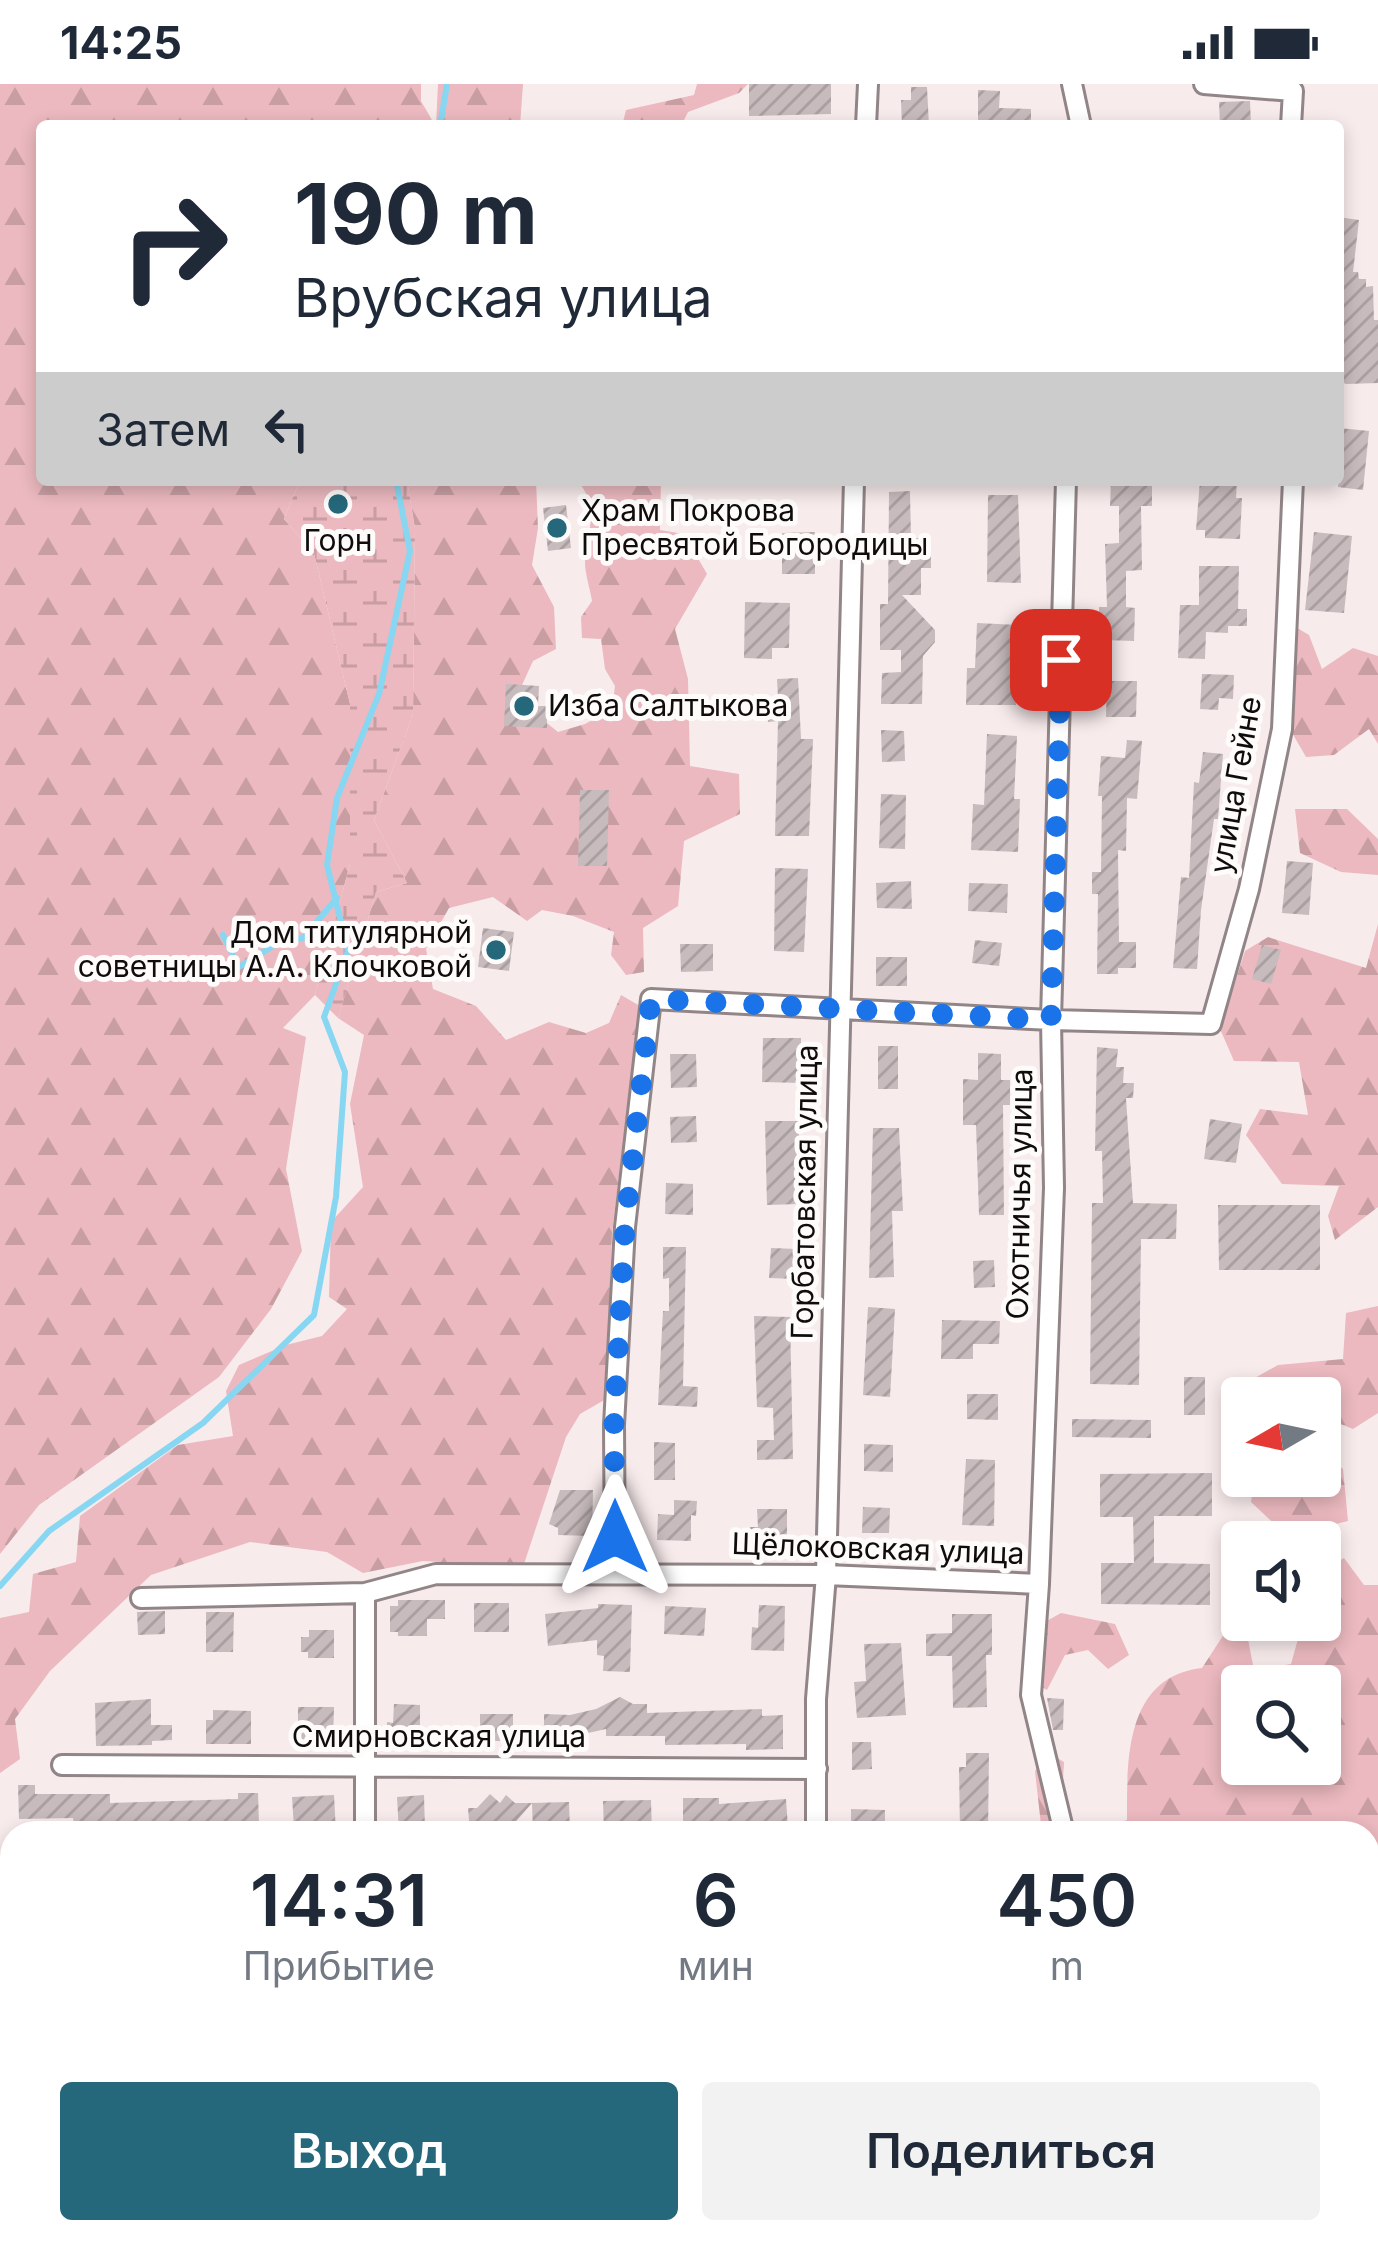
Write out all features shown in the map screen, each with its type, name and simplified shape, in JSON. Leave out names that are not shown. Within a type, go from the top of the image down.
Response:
[{"type":"street","points":[[866,120],[868,84]]},
{"type":"street","points":[[1072,84],[1080,120]]},
{"type":"street","points":[[1204,84],[1293,91],[1291,120]]},
{"type":"street","name":"Горбатовская улица","points":[[816,1821],[816,1699],[826,1575],[854,486]]},
{"type":"street","name":"Охотничья улица","points":[[1061,1821],[1030,1695],[1039,1584],[1054,1188],[1051,1020],[1066,486]]},
{"type":"street","name":"улица Гейне","points":[[1051,1020],[1211,1024],[1249,889],[1282,729],[1293,486]]},
{"type":"street","points":[[615,1574],[614,1425],[625,1227],[651,999],[1051,1020]]},
{"type":"street","name":"Щёлоковская улица","points":[[141,1598],[365,1593],[436,1574],[826,1575],[1039,1584]]},
{"type":"street","points":[[365,1593],[365,1821]]},
{"type":"street","name":"Смирновская улица","points":[[62,1765],[817,1769]]},
{"type":"green space","points":[[0,84],[421,84],[421,101],[432,120],[36,120],[36,486],[298,486],[284,519],[314,553],[350,704],[350,864],[315,995],[283,1028],[306,1037],[286,1169],[302,1251],[271,1309],[219,1377],[39,1505],[0,1554]]},
{"type":"green space","points":[[438,84],[523,84],[520,120],[436,120]]},
{"type":"green space","points":[[697,84],[748,84],[739,93],[688,112],[684,120],[624,120],[626,110],[694,95]]},
{"type":"green space","points":[[298,486],[408,486],[415,528],[413,714],[374,820],[407,883],[376,892],[338,1018],[315,995],[350,864],[350,704],[314,553],[284,519]]},
{"type":"green space","points":[[408,486],[536,486],[538,528],[532,565],[554,607],[556,649],[533,661],[522,685],[532,711],[558,732],[612,709],[615,686],[605,669],[601,639],[582,638],[581,617],[592,601],[585,562],[591,510],[581,486],[661,486],[660,530],[684,534],[707,574],[675,629],[688,679],[690,766],[739,774],[740,814],[684,841],[678,906],[643,928],[644,972],[626,975],[611,955],[614,932],[542,910],[527,921],[493,897],[449,908],[426,949],[433,989],[476,1006],[506,1040],[549,1022],[586,1033],[609,1023],[621,995],[640,1006],[612,1233],[606,1399],[580,1414],[566,1437],[523,1567],[423,1561],[363,1573],[327,1552],[250,1542],[151,1575],[50,1671],[15,1719],[20,1759],[0,1773],[0,1618],[29,1612],[33,1574],[76,1562],[80,1516],[178,1445],[233,1436],[226,1391],[239,1365],[322,1336],[347,1309],[329,1297],[331,1222],[363,1187],[350,1104],[364,1035],[338,1018],[376,892],[407,883],[374,820],[413,714],[415,529]]},
{"type":"green space","points":[[1294,626],[1309,635],[1322,669],[1353,648],[1378,656],[1378,744],[1369,729],[1334,755],[1306,757],[1280,712]]},
{"type":"green space","points":[[1295,809],[1347,809],[1378,839],[1378,875],[1341,872],[1300,853]]},
{"type":"green space","points":[[1378,924],[1378,1207],[1335,1240],[1328,1216],[1339,1186],[1282,1184],[1246,1135],[1260,1109],[1308,1115],[1299,1062],[1234,1061],[1220,1029],[1245,951],[1268,937],[1366,968]]},
{"type":"green space","points":[[1378,1306],[1378,1413],[1353,1429],[1341,1424],[1341,1377],[1257,1377],[1278,1365],[1343,1359],[1346,1313]]},
{"type":"green space","points":[[1341,1467],[1348,1521],[1271,1521],[1251,1502],[1252,1497],[1341,1497]]},
{"type":"green space","points":[[1344,1558],[1364,1585],[1378,1585],[1378,1821],[1124,1821],[1130,1747],[1144,1704],[1177,1675],[1202,1668],[1221,1639],[1248,1641],[1253,1665],[1221,1665],[1221,1785],[1341,1785],[1341,1665],[1285,1665],[1291,1664],[1297,1641],[1341,1641]]},
{"type":"green space","points":[[1061,1613],[1115,1624],[1129,1655],[1108,1669],[1088,1650],[1065,1655],[1047,1690],[1021,1674],[1027,1632]]},
{"type":"green space","points":[[1047,1752],[1064,1762],[1061,1816],[1065,1821],[1041,1821],[1035,1771]]},
{"type":"building","points":[[749,84],[831,84],[831,114],[749,116]]},
{"type":"building","points":[[911,87],[927,87],[929,120],[902,120],[901,100],[911,100]]},
{"type":"building","points":[[978,90],[1000,91],[999,108],[1031,109],[1031,120],[978,120]]},
{"type":"building","points":[[1250,101],[1251,120],[1220,120],[1219,102]]},
{"type":"building","points":[[1344,218],[1359,220],[1353,272],[1366,279],[1366,287],[1373,286],[1374,320],[1378,320],[1378,383],[1346,384]]},
{"type":"building","points":[[1344,428],[1369,431],[1363,490],[1338,487],[1344,486]]},
{"type":"building","points":[[1111,486],[1152,486],[1152,506],[1141,506],[1142,570],[1126,571],[1126,607],[1135,608],[1134,641],[1104,640],[1105,624],[1099,624],[1099,607],[1107,607],[1105,544],[1119,543],[1119,506],[1110,506]]},
{"type":"building","points":[[1200,486],[1237,486],[1236,498],[1242,498],[1240,539],[1205,538],[1205,530],[1196,530]]},
{"type":"building","points":[[910,491],[911,538],[931,538],[931,568],[921,568],[921,595],[902,595],[935,630],[935,642],[923,656],[922,704],[881,704],[882,673],[901,672],[901,650],[880,650],[880,604],[888,604],[889,492]]},
{"type":"building","points":[[988,495],[1018,495],[1021,583],[987,582]]},
{"type":"building","name":"Храм Покрова Пресвятой Богородицы","points":[[566,505],[571,548],[548,551],[543,508]]},
{"type":"building","points":[[815,532],[815,574],[782,574],[782,533]]},
{"type":"building","points":[[1314,532],[1352,536],[1344,613],[1305,610]]},
{"type":"building","points":[[1199,566],[1239,566],[1238,609],[1247,609],[1247,626],[1228,626],[1228,633],[1206,632],[1205,659],[1178,658],[1180,605],[1199,605]]},
{"type":"building","points":[[745,602],[790,603],[789,648],[772,648],[772,659],[744,658]]},
{"type":"building","points":[[977,623],[1018,625],[1016,705],[966,705],[967,668],[975,668]]},
{"type":"building","points":[[1202,674],[1234,675],[1233,699],[1219,698],[1218,710],[1200,709]]},
{"type":"building","points":[[798,678],[801,739],[813,739],[809,836],[775,836],[778,721],[768,722],[766,698],[778,698],[777,679]]},
{"type":"building","points":[[1107,681],[1137,681],[1136,717],[1106,717]]},
{"type":"building","name":"Изба Салтыкова","points":[[506,684],[539,686],[538,706],[547,706],[547,728],[504,726]]},
{"type":"building","points":[[881,730],[904,731],[905,761],[882,762]]},
{"type":"building","points":[[987,734],[1017,736],[1018,852],[971,850],[973,804],[984,805]]},
{"type":"building","points":[[1127,740],[1142,741],[1137,799],[1127,798],[1126,851],[1118,850],[1119,942],[1136,942],[1136,968],[1097,974],[1098,894],[1092,894],[1092,872],[1101,872],[1101,756],[1125,758]]},
{"type":"building","points":[[1203,752],[1223,754],[1218,819],[1214,819],[1201,910],[1197,969],[1173,968],[1181,877],[1189,878],[1194,782],[1199,783]]},
{"type":"building","points":[[580,790],[609,790],[607,866],[578,866]]},
{"type":"building","points":[[881,794],[906,795],[905,849],[879,848]]},
{"type":"building","points":[[1287,861],[1313,863],[1309,915],[1282,913]]},
{"type":"building","points":[[775,868],[808,869],[804,952],[774,951]]},
{"type":"building","points":[[911,881],[912,909],[877,908],[876,883]]},
{"type":"building","points":[[969,883],[1008,884],[1007,913],[968,911]]},
{"type":"building","name":"Дом титулярной советницы А.А. Клочковой","points":[[483,928],[514,932],[509,971],[478,967]]},
{"type":"building","points":[[975,940],[1002,943],[999,966],[972,963]]},
{"type":"building","points":[[680,944],[713,944],[713,971],[681,972]]},
{"type":"building","points":[[1262,945],[1281,950],[1271,984],[1252,979]]},
{"type":"building","points":[[876,957],[907,957],[907,986],[876,986]]},
{"type":"building","points":[[763,1038],[801,1038],[801,1083],[762,1082]]},
{"type":"building","points":[[878,1046],[898,1046],[898,1089],[878,1089]]},
{"type":"building","points":[[1097,1047],[1118,1049],[1116,1067],[1124,1067],[1123,1083],[1134,1083],[1133,1098],[1126,1098],[1133,1203],[1177,1204],[1176,1239],[1141,1239],[1139,1385],[1090,1384],[1092,1203],[1103,1203],[1102,1151],[1095,1151]]},
{"type":"building","points":[[978,1053],[1001,1054],[1001,1080],[1010,1080],[1010,1105],[1003,1105],[1004,1215],[979,1215],[976,1125],[963,1125],[963,1079],[978,1080]]},
{"type":"building","points":[[670,1054],[696,1054],[697,1087],[671,1088]]},
{"type":"building","points":[[696,1116],[697,1142],[671,1143],[670,1117]]},
{"type":"building","points":[[1210,1119],[1242,1124],[1236,1163],[1204,1159]]},
{"type":"building","points":[[765,1121],[799,1121],[799,1204],[767,1205]]},
{"type":"building","points":[[873,1128],[899,1128],[903,1211],[892,1211],[894,1277],[869,1278]]},
{"type":"building","points":[[666,1183],[693,1184],[693,1215],[665,1214]]},
{"type":"building","points":[[1218,1205],[1320,1205],[1320,1270],[1219,1270]]},
{"type":"building","points":[[663,1247],[686,1247],[683,1386],[698,1387],[697,1407],[658,1405],[663,1311],[669,1311]]},
{"type":"building","points":[[771,1248],[797,1249],[795,1279],[769,1278]]},
{"type":"building","points":[[994,1260],[995,1287],[974,1288],[973,1261]]},
{"type":"building","points":[[868,1307],[895,1309],[890,1397],[863,1395]]},
{"type":"building","points":[[754,1316],[790,1317],[793,1459],[757,1460],[757,1440],[774,1440],[773,1408],[757,1407]]},
{"type":"building","points":[[942,1320],[1000,1321],[999,1344],[973,1344],[973,1359],[941,1359]]},
{"type":"building","points":[[1184,1377],[1205,1377],[1205,1415],[1184,1415]]},
{"type":"building","points":[[967,1394],[998,1394],[998,1420],[967,1419]]},
{"type":"building","points":[[1072,1419],[1151,1420],[1151,1438],[1072,1437]]},
{"type":"building","points":[[654,1442],[675,1443],[675,1480],[654,1480]]},
{"type":"building","points":[[864,1444],[893,1445],[893,1472],[864,1471]]},
{"type":"building","points":[[966,1459],[995,1460],[994,1526],[962,1525]]},
{"type":"building","points":[[1212,1473],[1212,1516],[1154,1516],[1154,1563],[1210,1564],[1210,1605],[1101,1604],[1101,1563],[1134,1563],[1133,1517],[1100,1517],[1100,1474]]},
{"type":"building","points":[[560,1490],[593,1490],[592,1536],[558,1535],[558,1528],[549,1524]]},
{"type":"building","points":[[674,1500],[697,1501],[696,1516],[691,1515],[691,1541],[657,1540],[658,1514],[674,1515]]},
{"type":"building","points":[[863,1507],[890,1508],[889,1533],[862,1533]]},
{"type":"building","points":[[757,1509],[787,1509],[787,1547],[750,1547],[750,1527],[758,1527]]},
{"type":"building","points":[[398,1600],[445,1600],[445,1619],[427,1619],[427,1636],[398,1636],[390,1632],[390,1606],[398,1606]]},
{"type":"building","points":[[474,1603],[509,1603],[509,1632],[474,1632]]},
{"type":"building","points":[[598,1604],[632,1605],[630,1672],[603,1671],[604,1656],[597,1655],[597,1640],[548,1646],[545,1614],[598,1608]]},
{"type":"building","points":[[759,1605],[785,1606],[784,1651],[751,1650]]},
{"type":"building","points":[[665,1606],[706,1608],[704,1636],[664,1634]]},
{"type":"building","points":[[165,1611],[165,1634],[138,1635],[137,1612]]},
{"type":"building","points":[[206,1612],[234,1612],[233,1652],[206,1652]]},
{"type":"building","points":[[952,1614],[992,1614],[992,1655],[986,1655],[987,1707],[953,1708],[952,1656],[926,1656],[926,1634],[952,1633]]},
{"type":"building","points":[[309,1630],[334,1630],[334,1658],[308,1658],[308,1652],[301,1652],[301,1637],[309,1637]]},
{"type":"building","points":[[901,1643],[906,1715],[857,1718],[854,1682],[866,1681],[864,1644]]},
{"type":"building","points":[[620,1697],[647,1704],[647,1713],[762,1709],[762,1716],[783,1715],[783,1749],[746,1750],[746,1744],[665,1745],[665,1736],[606,1736],[606,1729],[570,1737],[570,1742],[544,1741],[544,1714],[570,1715]]},
{"type":"building","points":[[1047,1698],[1064,1699],[1063,1730],[1053,1730]]},
{"type":"building","points":[[151,1699],[151,1725],[172,1725],[172,1740],[96,1746],[95,1703]]},
{"type":"building","points":[[394,1704],[420,1705],[420,1743],[387,1743],[387,1722],[393,1723]]},
{"type":"building","points":[[298,1707],[334,1707],[333,1742],[298,1742]]},
{"type":"building","points":[[213,1710],[251,1711],[251,1744],[206,1744],[206,1720],[213,1720]]},
{"type":"building","points":[[480,1714],[513,1714],[513,1741],[480,1741]]},
{"type":"building","points":[[852,1742],[871,1742],[872,1769],[852,1770]]},
{"type":"building","points":[[966,1753],[989,1753],[988,1821],[960,1821],[959,1767],[966,1767]]},
{"type":"building","points":[[18,1785],[35,1785],[35,1794],[110,1794],[110,1803],[238,1799],[238,1793],[258,1793],[259,1821],[19,1819]]},
{"type":"building","points":[[490,1794],[500,1803],[506,1795],[515,1803],[532,1803],[516,1821],[469,1821],[468,1808],[477,1808]]},
{"type":"building","points":[[334,1795],[335,1821],[294,1821],[292,1797]]},
{"type":"building","points":[[424,1795],[425,1821],[398,1821],[397,1797]]},
{"type":"building","points":[[683,1798],[719,1798],[719,1804],[786,1799],[788,1821],[683,1821]]},
{"type":"building","points":[[651,1800],[652,1821],[604,1821],[603,1801]]},
{"type":"building","points":[[569,1802],[570,1821],[533,1821],[532,1803]]},
{"type":"building","points":[[851,1809],[885,1810],[885,1821],[851,1821]]},
{"type":"waterway","points":[[441,120],[447,84]]},
{"type":"waterway","points":[[0,1586],[49,1531],[203,1423],[314,1315],[336,1197],[345,1072],[324,1017],[348,951],[327,865],[337,798],[379,694],[410,551],[397,486]]},
{"type":"waterway","points":[[223,935],[239,967],[276,944],[303,938],[337,898]]},
{"type":"place","name":"Горн","points":[[338,504]]},
{"type":"place","name":"Храм Покрова Пресвятой Богородицы","points":[[557,528]]},
{"type":"place","name":"Изба Салтыкова","points":[[524,706]]},
{"type":"place","name":"Дом титулярной советницы А.А. Клочковой","points":[[496,950]]},
{"type":"route","points":[[615,1537],[614,1425],[625,1227],[651,999],[1051,1020],[1061,660]]}]
